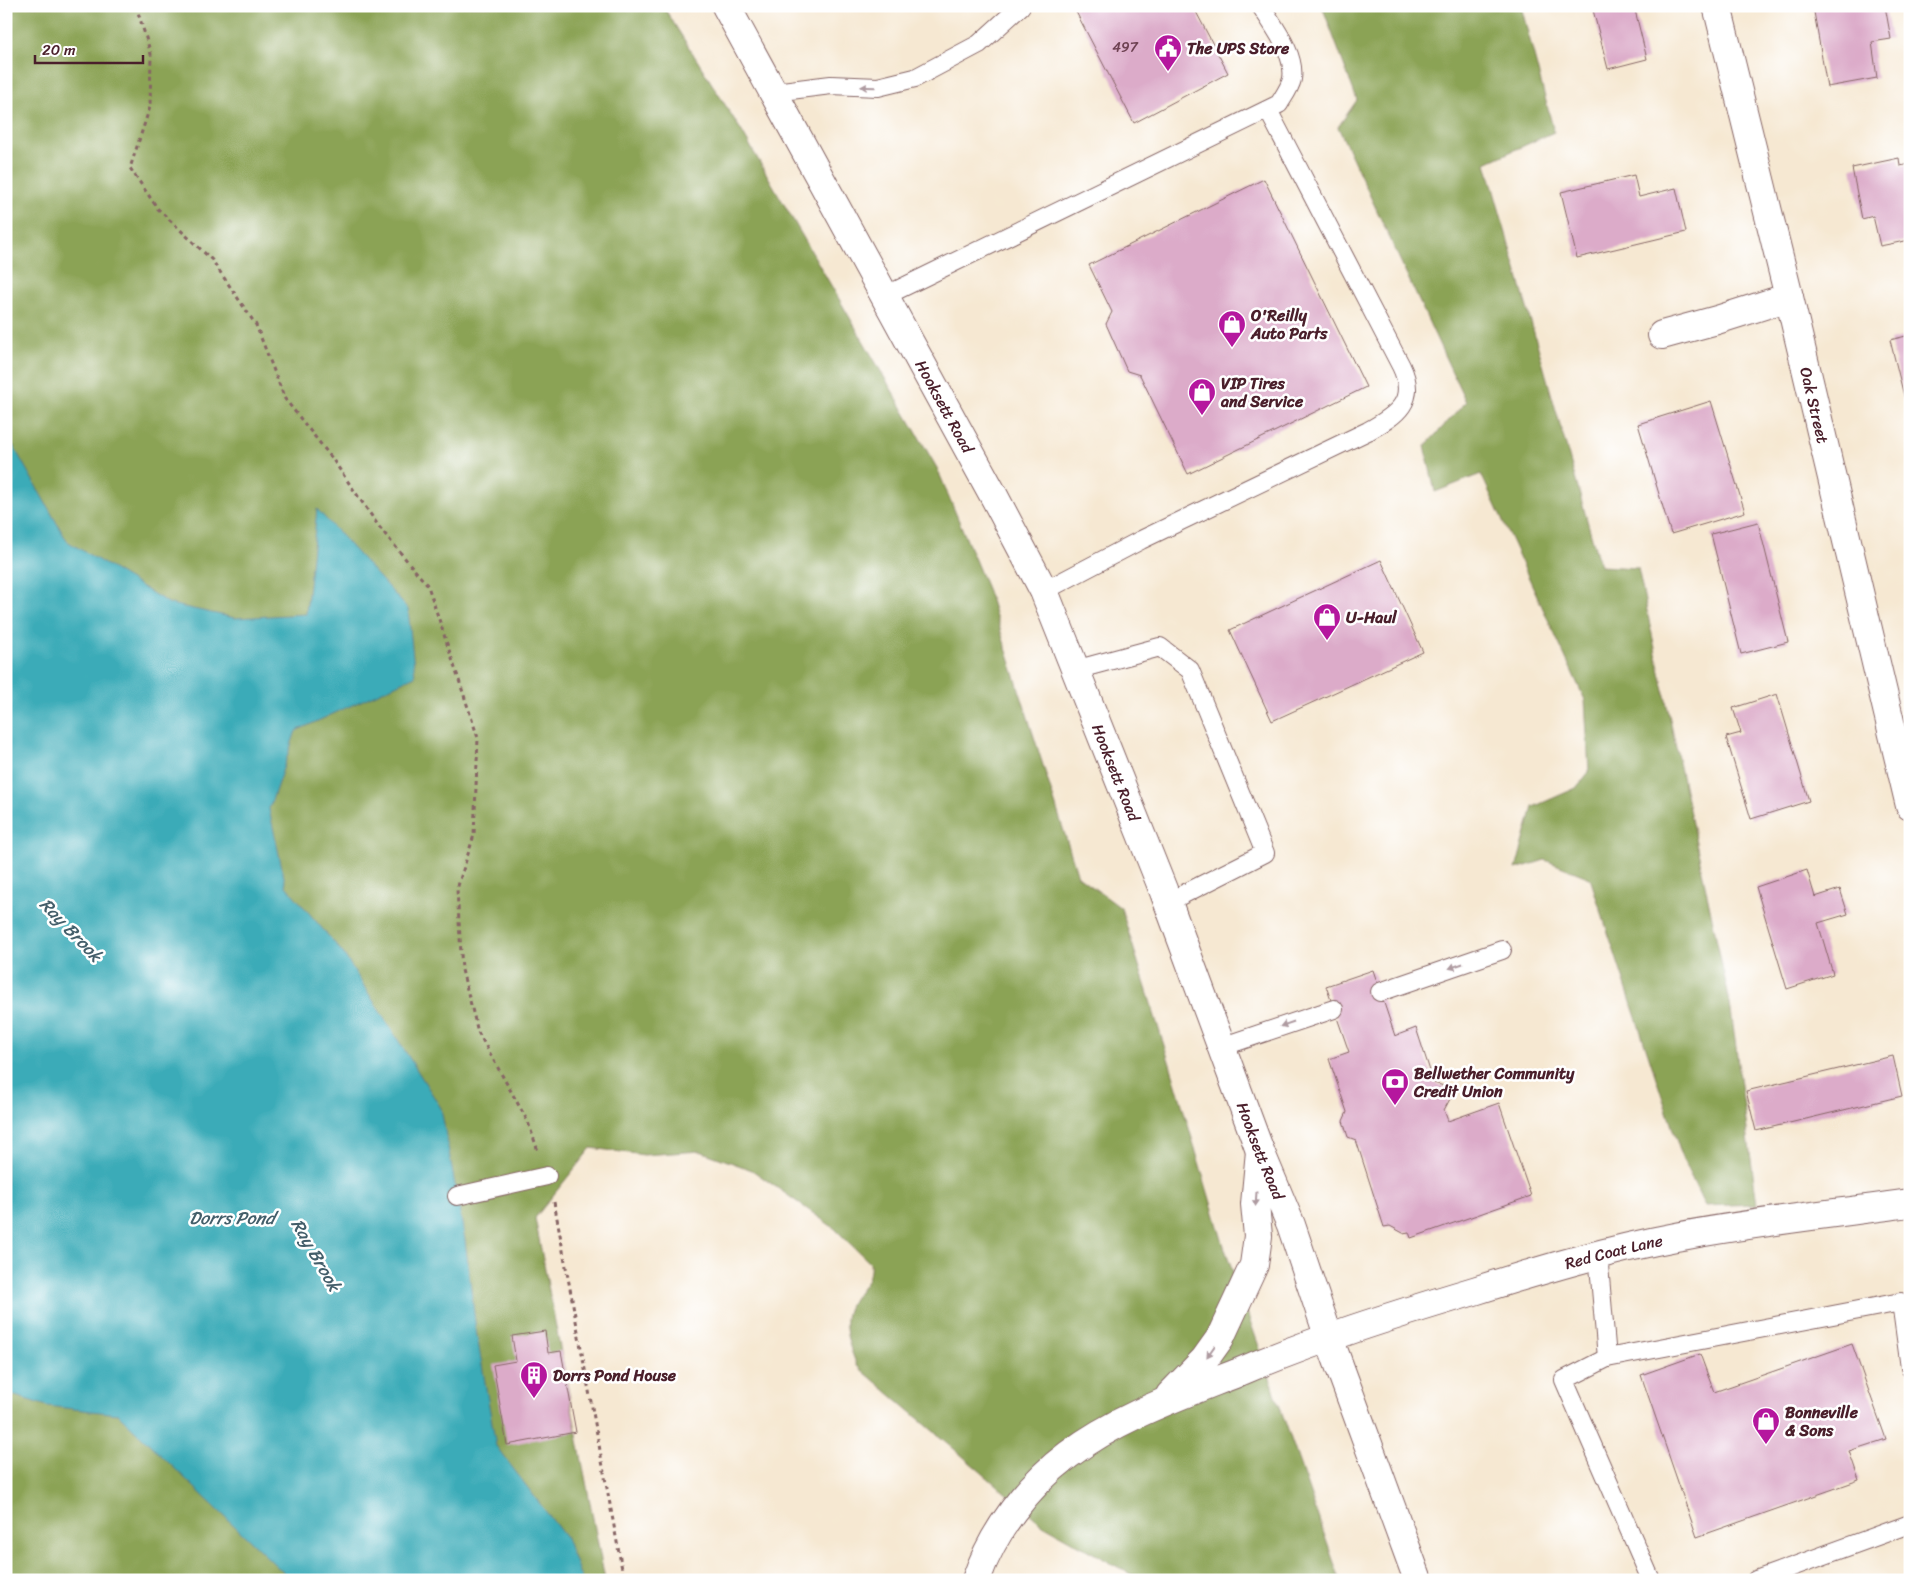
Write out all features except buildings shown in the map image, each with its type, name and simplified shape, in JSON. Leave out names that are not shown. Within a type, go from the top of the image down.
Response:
[{"type":"street","name":"Hooksett Road","points":[[726,6],[1044,591],[1168,902],[1260,1150],[1291,1226],[1328,1338],[1418,1580]]},
{"type":"street","name":"Oak Street","points":[[1717,6],[1789,296],[1910,806]]},
{"type":"street","points":[[1662,335],[1718,320],[1789,296]]},
{"type":"street","points":[[1164,1402],[1205,1359],[1220,1338],[1254,1265],[1258,1236],[1255,1204],[1260,1150]]},
{"type":"street","name":"Red Coat Lane","points":[[976,1580],[997,1536],[1024,1496],[1044,1475],[1067,1456],[1095,1436],[1164,1402],[1280,1354],[1375,1321],[1544,1268],[1598,1254],[1678,1236],[1910,1203]]},
{"type":"lane","points":[[774,92],[831,85],[878,87],[916,78],[979,44],[1021,6]]},
{"type":"lane","points":[[885,296],[1279,104],[1292,79],[1290,62],[1283,42],[1261,6]]},
{"type":"lane","points":[[1044,591],[1150,536],[1368,431],[1398,412],[1406,400],[1408,381],[1268,110]]},
{"type":"lane","points":[[1075,670],[1160,647],[1190,670],[1265,853],[1168,902]]},
{"type":"lane","points":[[1380,992],[1502,950]]},
{"type":"lane","points":[[1221,1047],[1334,1009]]},
{"type":"lane","points":[[457,1196],[547,1176]]},
{"type":"lane","points":[[1598,1254],[1607,1358]]},
{"type":"lane","points":[[1651,1580],[1564,1380],[1607,1358],[1901,1302],[1910,1368]]},
{"type":"lane","points":[[1756,1580],[1910,1524]]},
{"type":"path","points":[[136,6],[152,54],[150,107],[130,168],[158,209],[212,260],[256,326],[285,400],[331,457],[380,528],[428,586],[478,738],[474,835],[457,889],[462,970],[478,1032],[528,1122],[552,1193],[624,1580]]},
{"type":"green space","points":[[6,6],[663,6],[741,130],[937,468],[988,591],[1078,876],[1121,908],[1222,1240],[1340,1580],[1141,1580],[1043,1525],[857,1366],[847,1336],[846,1320],[850,1305],[867,1280],[870,1263],[834,1228],[752,1170],[700,1151],[644,1155],[591,1148],[535,1218],[605,1580],[6,1580]]},
{"type":"green space","points":[[1322,6],[1521,6],[1554,132],[1486,163],[1600,566],[1638,568],[1730,1003],[1757,1204],[1705,1206],[1683,1160],[1590,878],[1545,860],[1516,869],[1533,807],[1576,788],[1589,772],[1585,700],[1481,474],[1435,492],[1425,446],[1466,402],[1338,127],[1357,100]]},
{"type":"water","name":"Dorrs Pond","points":[[6,433],[67,541],[170,604],[235,618],[306,614],[317,509],[408,609],[415,676],[296,731],[269,809],[286,886],[343,953],[441,1108],[465,1240],[476,1330],[496,1446],[566,1538],[582,1580],[291,1580],[118,1414],[47,1406],[6,1393]]},
{"type":"place","name":"The UPS Store","points":[[1168,72]]},
{"type":"place","name":"O'Reilly Auto Parts","points":[[1232,348]]},
{"type":"place","name":"VIP Tires and Service","points":[[1202,416]]},
{"type":"place","name":"U-Haul","points":[[1327,641]]},
{"type":"place","name":"Bellwether Community Credit Union","points":[[1395,1106]]},
{"type":"place","name":"Dorrs Pond House","points":[[534,1399]]},
{"type":"place","name":"Bonneville & Sons","points":[[1766,1445]]},
{"type":"water label","name":"Ray Brook","points":[[71,930]]},
{"type":"water label","name":"Ray Brook","points":[[316,1255]]}]
